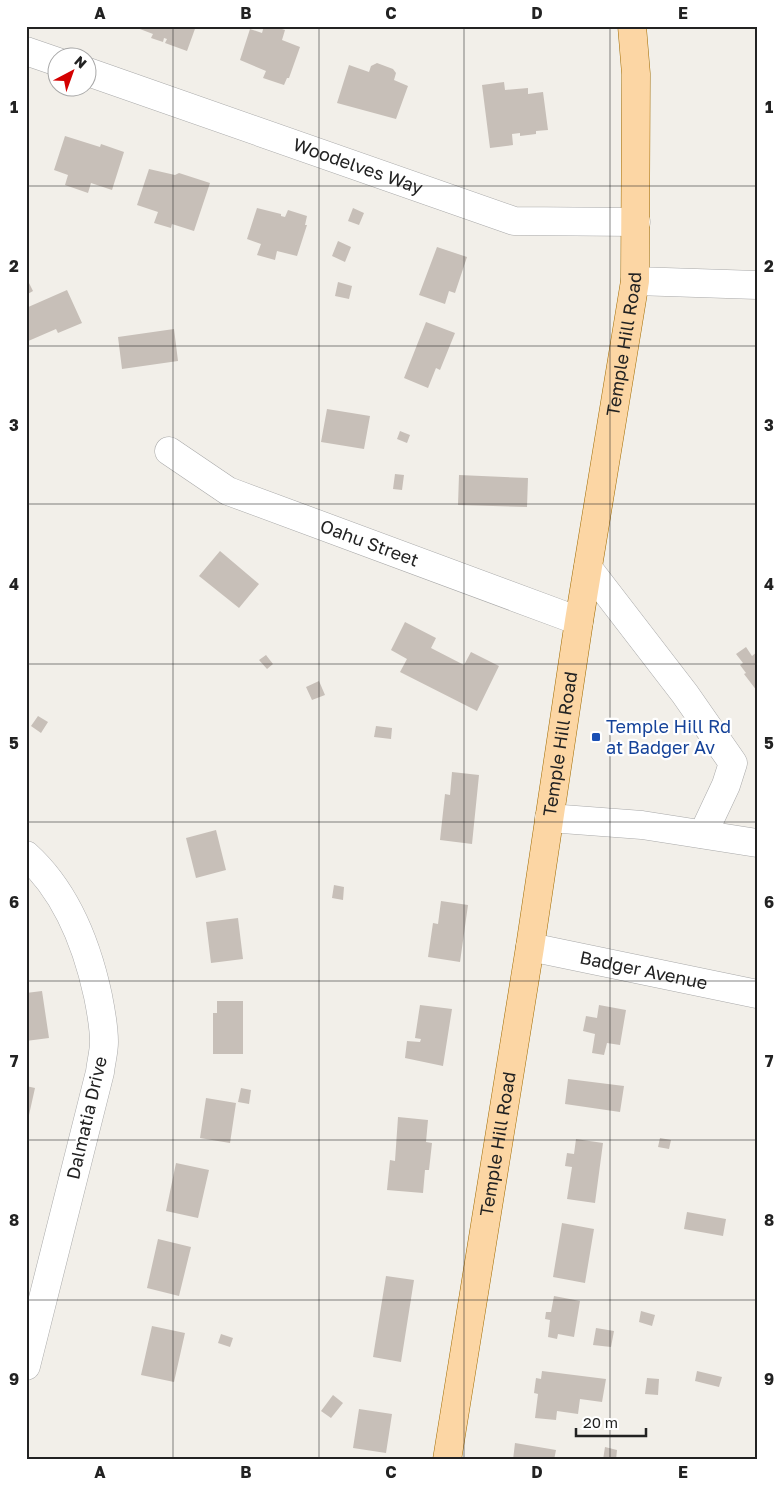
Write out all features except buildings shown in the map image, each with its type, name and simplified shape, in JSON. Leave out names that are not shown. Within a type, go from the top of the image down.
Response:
[{"type":"main road","name":"Temple Hill Road","points":[[447,1460],[530,947],[579,621],[635,281],[636,74],[632,26]]},
{"type":"street","points":[[26,50],[48,58]]},
{"type":"street","name":"Woodelves Way","points":[[98,76],[514,222],[636,222]]},
{"type":"street","points":[[635,281],[757,285]]},
{"type":"street","name":"Oahu Street","points":[[170,451],[228,490],[579,621]]},
{"type":"street","points":[[588,568],[685,694],[733,763],[726,785],[702,834]]},
{"type":"street","points":[[549,818],[642,825],[757,843]]},
{"type":"street","name":"Dalmatia Drive","points":[[26,855],[51,881],[82,941],[93,972],[102,1017],[104,1042],[100,1072],[26,1366]]},
{"type":"street","name":"Badger Avenue","points":[[530,947],[757,994]]},
{"type":"place","name":"Temple Hill Rd at Badger Av","points":[[596,737]]}]
